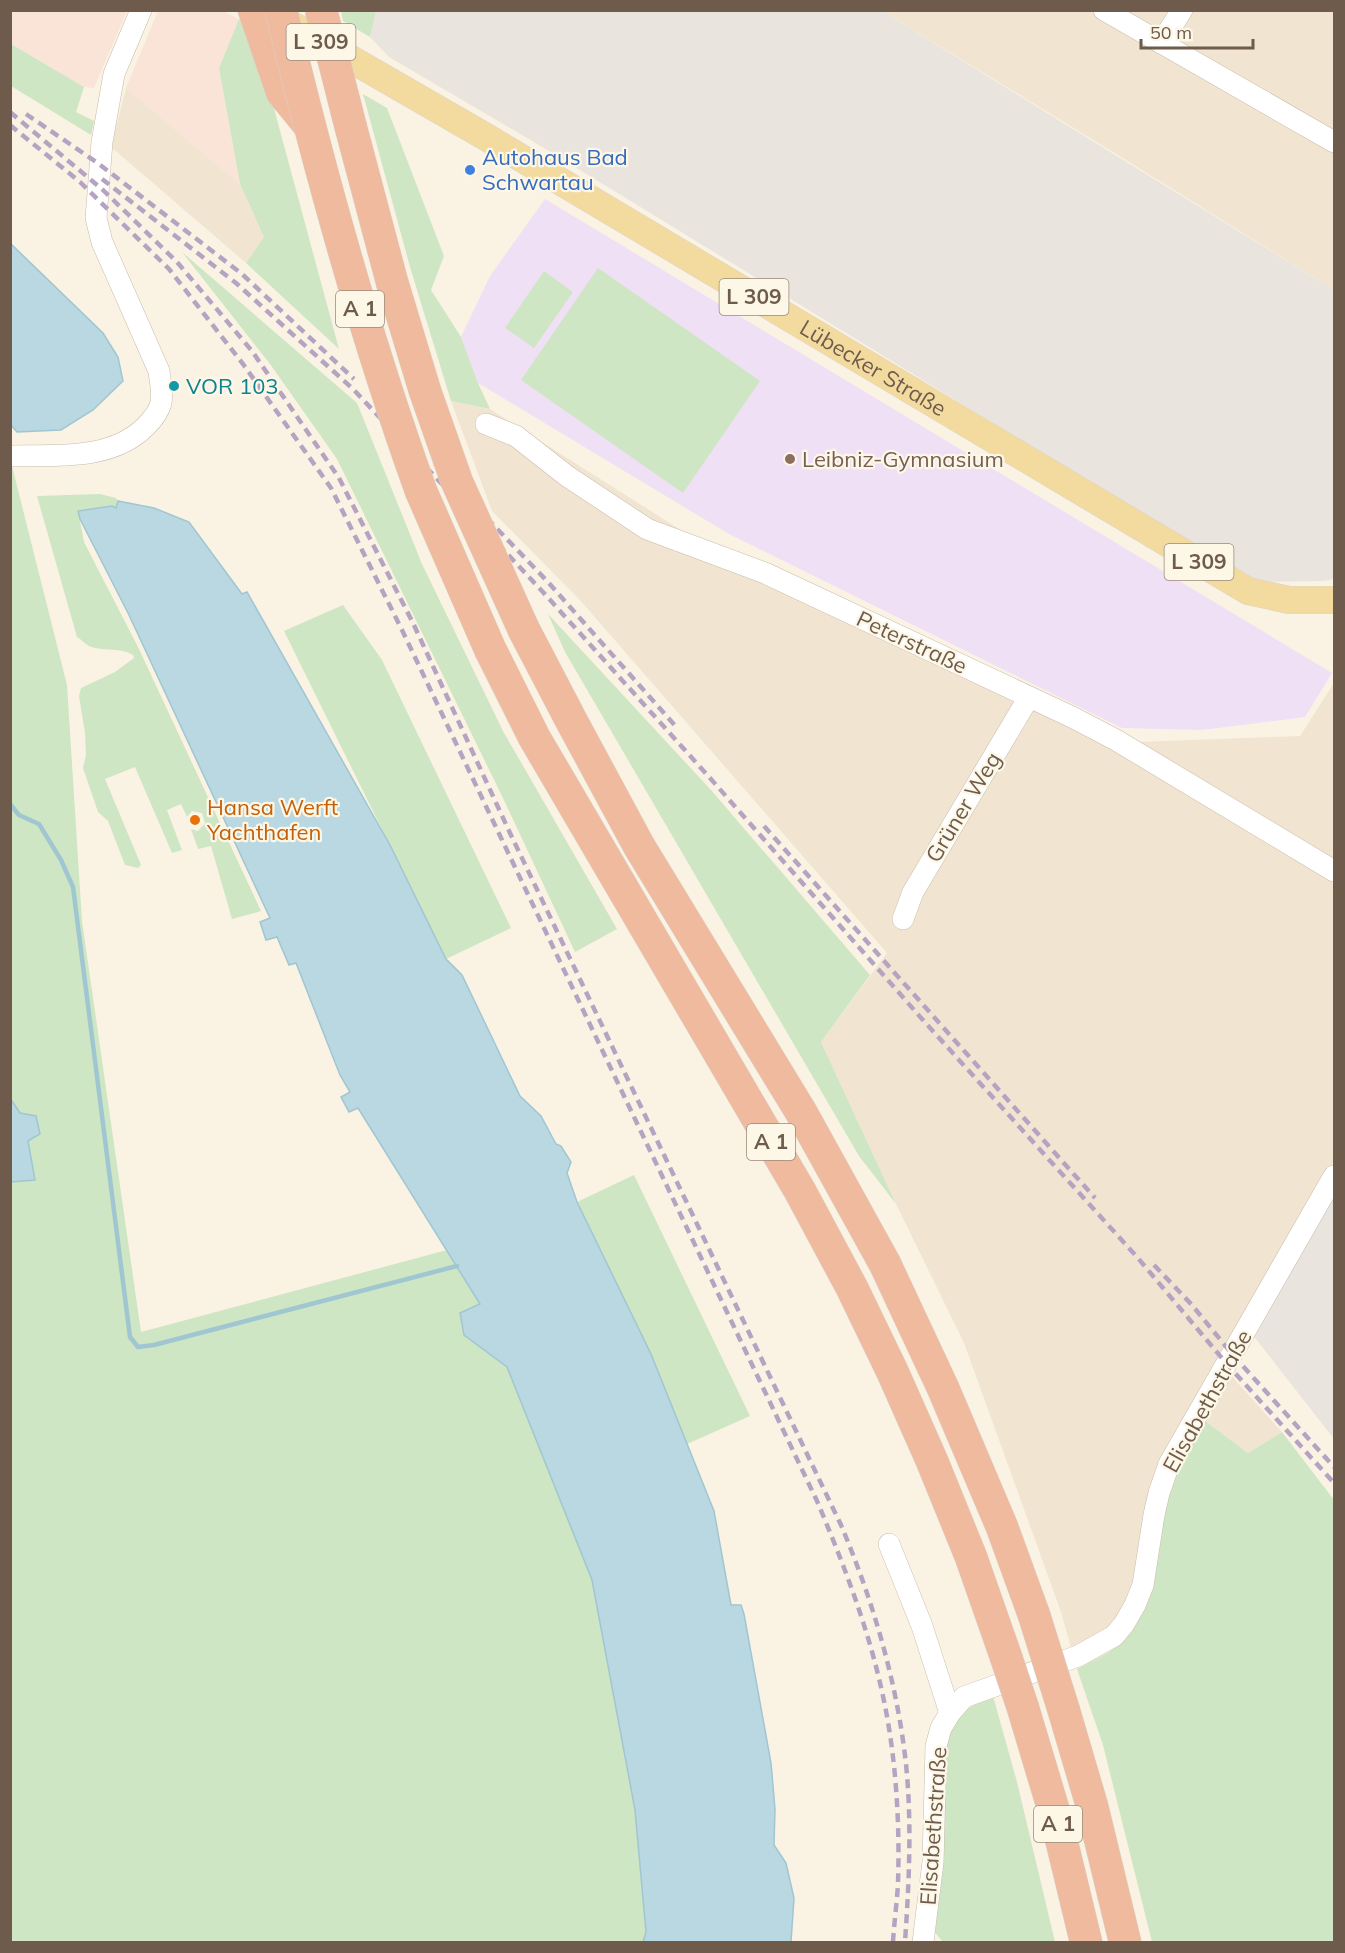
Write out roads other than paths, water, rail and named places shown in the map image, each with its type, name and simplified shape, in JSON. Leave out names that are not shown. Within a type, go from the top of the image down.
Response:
[{"type":"highway","points":[[254,10],[282,92],[309,125]]},
{"type":"highway","name":"A 1","points":[[281,10],[309,125],[356,296],[391,407],[421,490],[490,649],[534,737],[794,1181],[852,1288],[932,1461],[971,1557],[1023,1708],[1056,1818],[1086,1942]]},
{"type":"highway","name":"A 1","points":[[321,10],[392,282],[425,392],[457,482],[525,630],[572,722],[639,846],[801,1112],[885,1264],[943,1388],[1002,1527],[1034,1615],[1092,1806],[1125,1942]]},
{"type":"main road","name":"Lübecker Straße","points":[[265,10],[486,137],[1248,591],[1289,600],[1335,600]]},
{"type":"street","points":[[10,456],[75,455],[104,450],[127,442],[144,429],[161,404],[162,388],[159,371],[102,242],[96,218],[102,142],[114,74],[141,10]]},
{"type":"street","points":[[1104,10],[1335,142]]},
{"type":"street","points":[[1161,43],[1182,10]]},
{"type":"street","name":"Peterstraße","points":[[486,424],[516,436],[567,476],[647,529],[765,573],[1072,717],[1116,740],[1335,871]]},
{"type":"street","name":"Grüner Weg","points":[[903,919],[913,892],[1029,697]]},
{"type":"street","name":"Elisabethstraße","points":[[923,1942],[933,1862],[936,1746],[941,1728],[964,1697],[1077,1656],[1114,1636],[1124,1624],[1143,1585],[1154,1515],[1169,1464],[1335,1176]]},
{"type":"street","points":[[889,1544],[922,1626],[950,1713]]},
{"type":"water","points":[[10,243],[103,333],[118,357],[123,381],[93,410],[61,430],[17,432],[11,425]]},
{"type":"water","points":[[118,501],[154,508],[189,522],[242,594],[247,592],[390,845],[446,959],[462,975],[520,1096],[541,1116],[556,1144],[561,1146],[571,1162],[567,1173],[577,1202],[651,1354],[714,1511],[731,1605],[741,1605],[744,1614],[771,1763],[775,1809],[774,1845],[786,1863],[794,1898],[791,1942],[643,1942],[646,1932],[635,1810],[592,1580],[507,1367],[464,1335],[460,1313],[480,1304],[358,1108],[349,1112],[341,1097],[350,1092],[340,1075],[296,963],[289,965],[277,937],[266,940],[260,922],[270,918],[129,615],[80,519],[78,511],[112,506],[116,508]]},
{"type":"water","points":[[10,1098],[20,1113],[36,1116],[40,1134],[28,1141],[35,1180],[11,1182]]},
{"type":"waterway","points":[[10,804],[19,815],[39,824],[61,860],[73,887],[130,1337],[138,1347],[154,1345],[457,1266]]},
{"type":"railway","points":[[10,112],[103,190],[177,262],[252,351],[339,478],[413,623],[510,833],[853,1554],[882,1642],[902,1733],[908,1786],[909,1831],[905,1942]]},
{"type":"railway","points":[[26,114],[99,164],[242,274],[354,379]]},
{"type":"railway","points":[[10,125],[80,182],[169,269],[243,364],[331,488],[402,630],[817,1501],[846,1574],[864,1624],[878,1675],[892,1745],[898,1838],[898,1883],[893,1942]]},
{"type":"railway","points":[[102,179],[236,283],[353,389],[542,591],[710,778],[922,1019],[1137,1257],[1226,1363],[1334,1483]]},
{"type":"railway","points":[[435,464],[548,582],[678,729]]},
{"type":"railway","points":[[764,826],[1095,1198]]},
{"type":"railway","points":[[1154,1265],[1334,1467]]},
{"type":"place","name":"Autohaus Bad Schwartau","points":[[470,170]]},
{"type":"place","name":"VOR 103","points":[[174,386]]},
{"type":"place","name":"Leibniz-Gymnasium","points":[[790,459]]},
{"type":"place","name":"Hansa Werft Yachthafen","points":[[195,820]]}]
